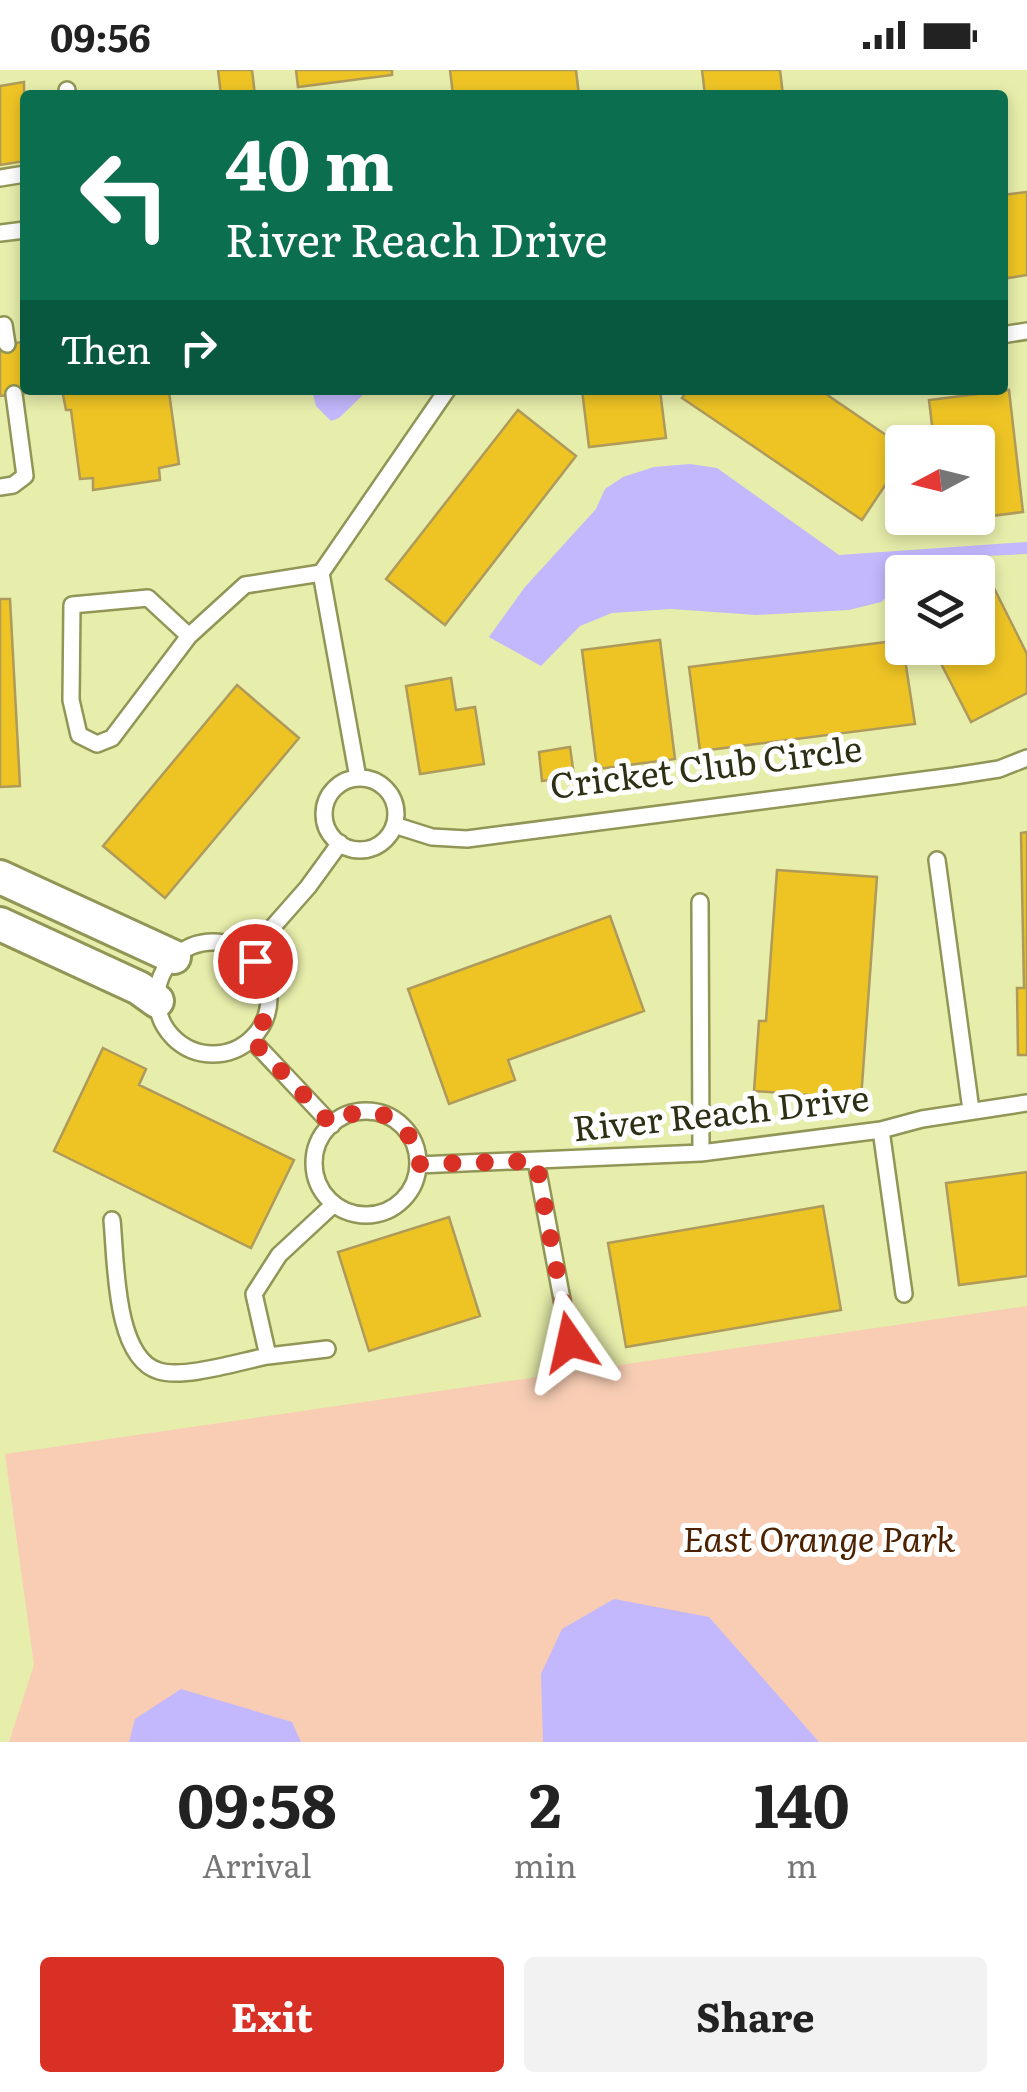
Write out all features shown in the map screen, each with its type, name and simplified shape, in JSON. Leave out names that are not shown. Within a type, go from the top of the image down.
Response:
[{"type":"street","points":[[0,876],[174,957]]},
{"type":"street","points":[[0,924],[139,988],[157,1001]]},
{"type":"lane","points":[[2,325],[7,344]]},
{"type":"lane","points":[[0,487],[14,485],[26,476],[14,394]]},
{"type":"lane","points":[[358,778],[321,573],[444,395]]},
{"type":"lane","points":[[189,636],[148,598],[72,605],[71,700],[80,735],[98,744],[112,738],[189,636],[245,584],[321,573]]},
{"type":"lane","name":"Cricket Club Circle","points":[[394,825],[432,836],[467,840],[954,776],[999,769],[1027,758]]},
{"type":"lane","points":[[358,778],[373,780],[386,788],[396,810],[394,825],[388,837],[372,848],[358,850],[340,843],[328,830],[325,807],[336,787],[358,778]]},
{"type":"lane","points":[[248,954],[308,887],[340,843]]},
{"type":"lane","points":[[937,860],[970,1110]]},
{"type":"lane","points":[[700,902],[701,1153]]},
{"type":"lane","points":[[205,942],[228,943],[248,954],[261,968],[269,996],[262,1024],[251,1039],[225,1053],[195,1052],[182,1045],[166,1029],[157,1001],[159,982],[174,957],[205,942]]},
{"type":"lane","points":[[251,1039],[332,1125]]},
{"type":"lane","name":"River Reach Drive","points":[[418,1164],[701,1153],[881,1130],[970,1110],[1027,1103]]},
{"type":"lane","points":[[353,1113],[385,1114],[410,1134],[418,1164],[410,1192],[390,1210],[365,1216],[348,1213],[334,1204],[322,1191],[314,1167],[320,1138],[332,1125],[353,1113]]},
{"type":"lane","points":[[881,1130],[904,1294]]},
{"type":"lane","points":[[536,1161],[570,1342]]},
{"type":"lane","points":[[268,1356],[254,1294],[279,1255],[334,1204]]},
{"type":"lane","points":[[112,1220],[123,1322],[136,1355],[157,1371],[178,1372],[328,1348]]},
{"type":"green space","name":"East Orange Park","points":[[1027,1306],[1027,1742],[9,1742],[34,1665],[5,1454]]},
{"type":"shaded area","points":[[313,395],[363,395],[331,421],[316,406]]},
{"type":"shaded area","points":[[690,464],[717,468],[839,555],[1027,542],[1027,554],[885,555],[885,599],[849,610],[756,615],[671,609],[612,613],[580,626],[541,666],[489,637],[525,587],[596,509],[605,489],[623,477],[654,467]]},
{"type":"shaded area","points":[[614,1599],[709,1617],[819,1742],[543,1742],[541,1674],[562,1629]]},
{"type":"shaded area","points":[[181,1689],[292,1722],[301,1742],[129,1742],[135,1719]]},
{"type":"building","points":[[218,70],[252,70],[254,90],[220,90]]},
{"type":"building","points":[[296,70],[392,70],[392,75],[298,87]]},
{"type":"building","points":[[450,70],[576,70],[578,90],[452,90]]},
{"type":"building","points":[[702,70],[780,70],[782,90],[704,90]]},
{"type":"building","points":[[24,82],[24,90],[20,90],[20,162],[0,165],[0,86]]},
{"type":"building","points":[[1027,192],[1027,275],[1008,278],[1008,194]]},
{"type":"building","points":[[20,342],[20,394],[0,396],[0,344]]},
{"type":"building","points":[[1009,390],[1023,512],[995,516],[995,425],[932,425],[929,400],[1008,395]]},
{"type":"building","points":[[63,395],[169,395],[179,464],[159,468],[160,480],[93,490],[93,478],[80,479],[71,410],[66,410]]},
{"type":"building","points":[[583,395],[661,395],[666,438],[589,447]]},
{"type":"building","points":[[827,395],[885,434],[885,486],[862,520],[682,398]]},
{"type":"building","points":[[518,410],[576,456],[445,625],[386,579]]},
{"type":"building","points":[[995,590],[1027,654],[1027,693],[971,722],[942,665],[995,665]]},
{"type":"building","points":[[0,599],[10,599],[20,786],[0,787]]},
{"type":"building","points":[[660,640],[675,759],[597,769],[582,650]]},
{"type":"building","points":[[885,642],[885,665],[906,665],[915,724],[700,751],[689,667]]},
{"type":"building","points":[[451,678],[456,710],[475,707],[484,764],[420,774],[406,686]]},
{"type":"building","points":[[237,685],[299,738],[165,898],[103,846]]},
{"type":"building","points":[[570,747],[574,776],[542,781],[539,752]]},
{"type":"building","points":[[1027,832],[1027,1055],[1018,1055],[1017,988],[1024,988],[1021,833]]},
{"type":"building","points":[[777,870],[877,877],[861,1099],[754,1091],[759,1021],[766,1021]]},
{"type":"building","points":[[610,916],[644,1011],[508,1060],[515,1080],[449,1104],[408,989]]},
{"type":"building","points":[[103,1048],[146,1069],[139,1085],[294,1160],[251,1248],[54,1151]]},
{"type":"building","points":[[1027,1172],[1027,1276],[959,1285],[946,1183]]},
{"type":"building","points":[[823,1206],[841,1310],[626,1347],[608,1243]]},
{"type":"building","points":[[449,1217],[480,1316],[369,1351],[338,1252]]},
{"type":"route","points":[[255,961],[265,977],[269,996],[266,1015],[251,1039],[332,1125],[353,1113],[385,1114],[410,1134],[418,1164],[536,1161],[570,1342]]}]
